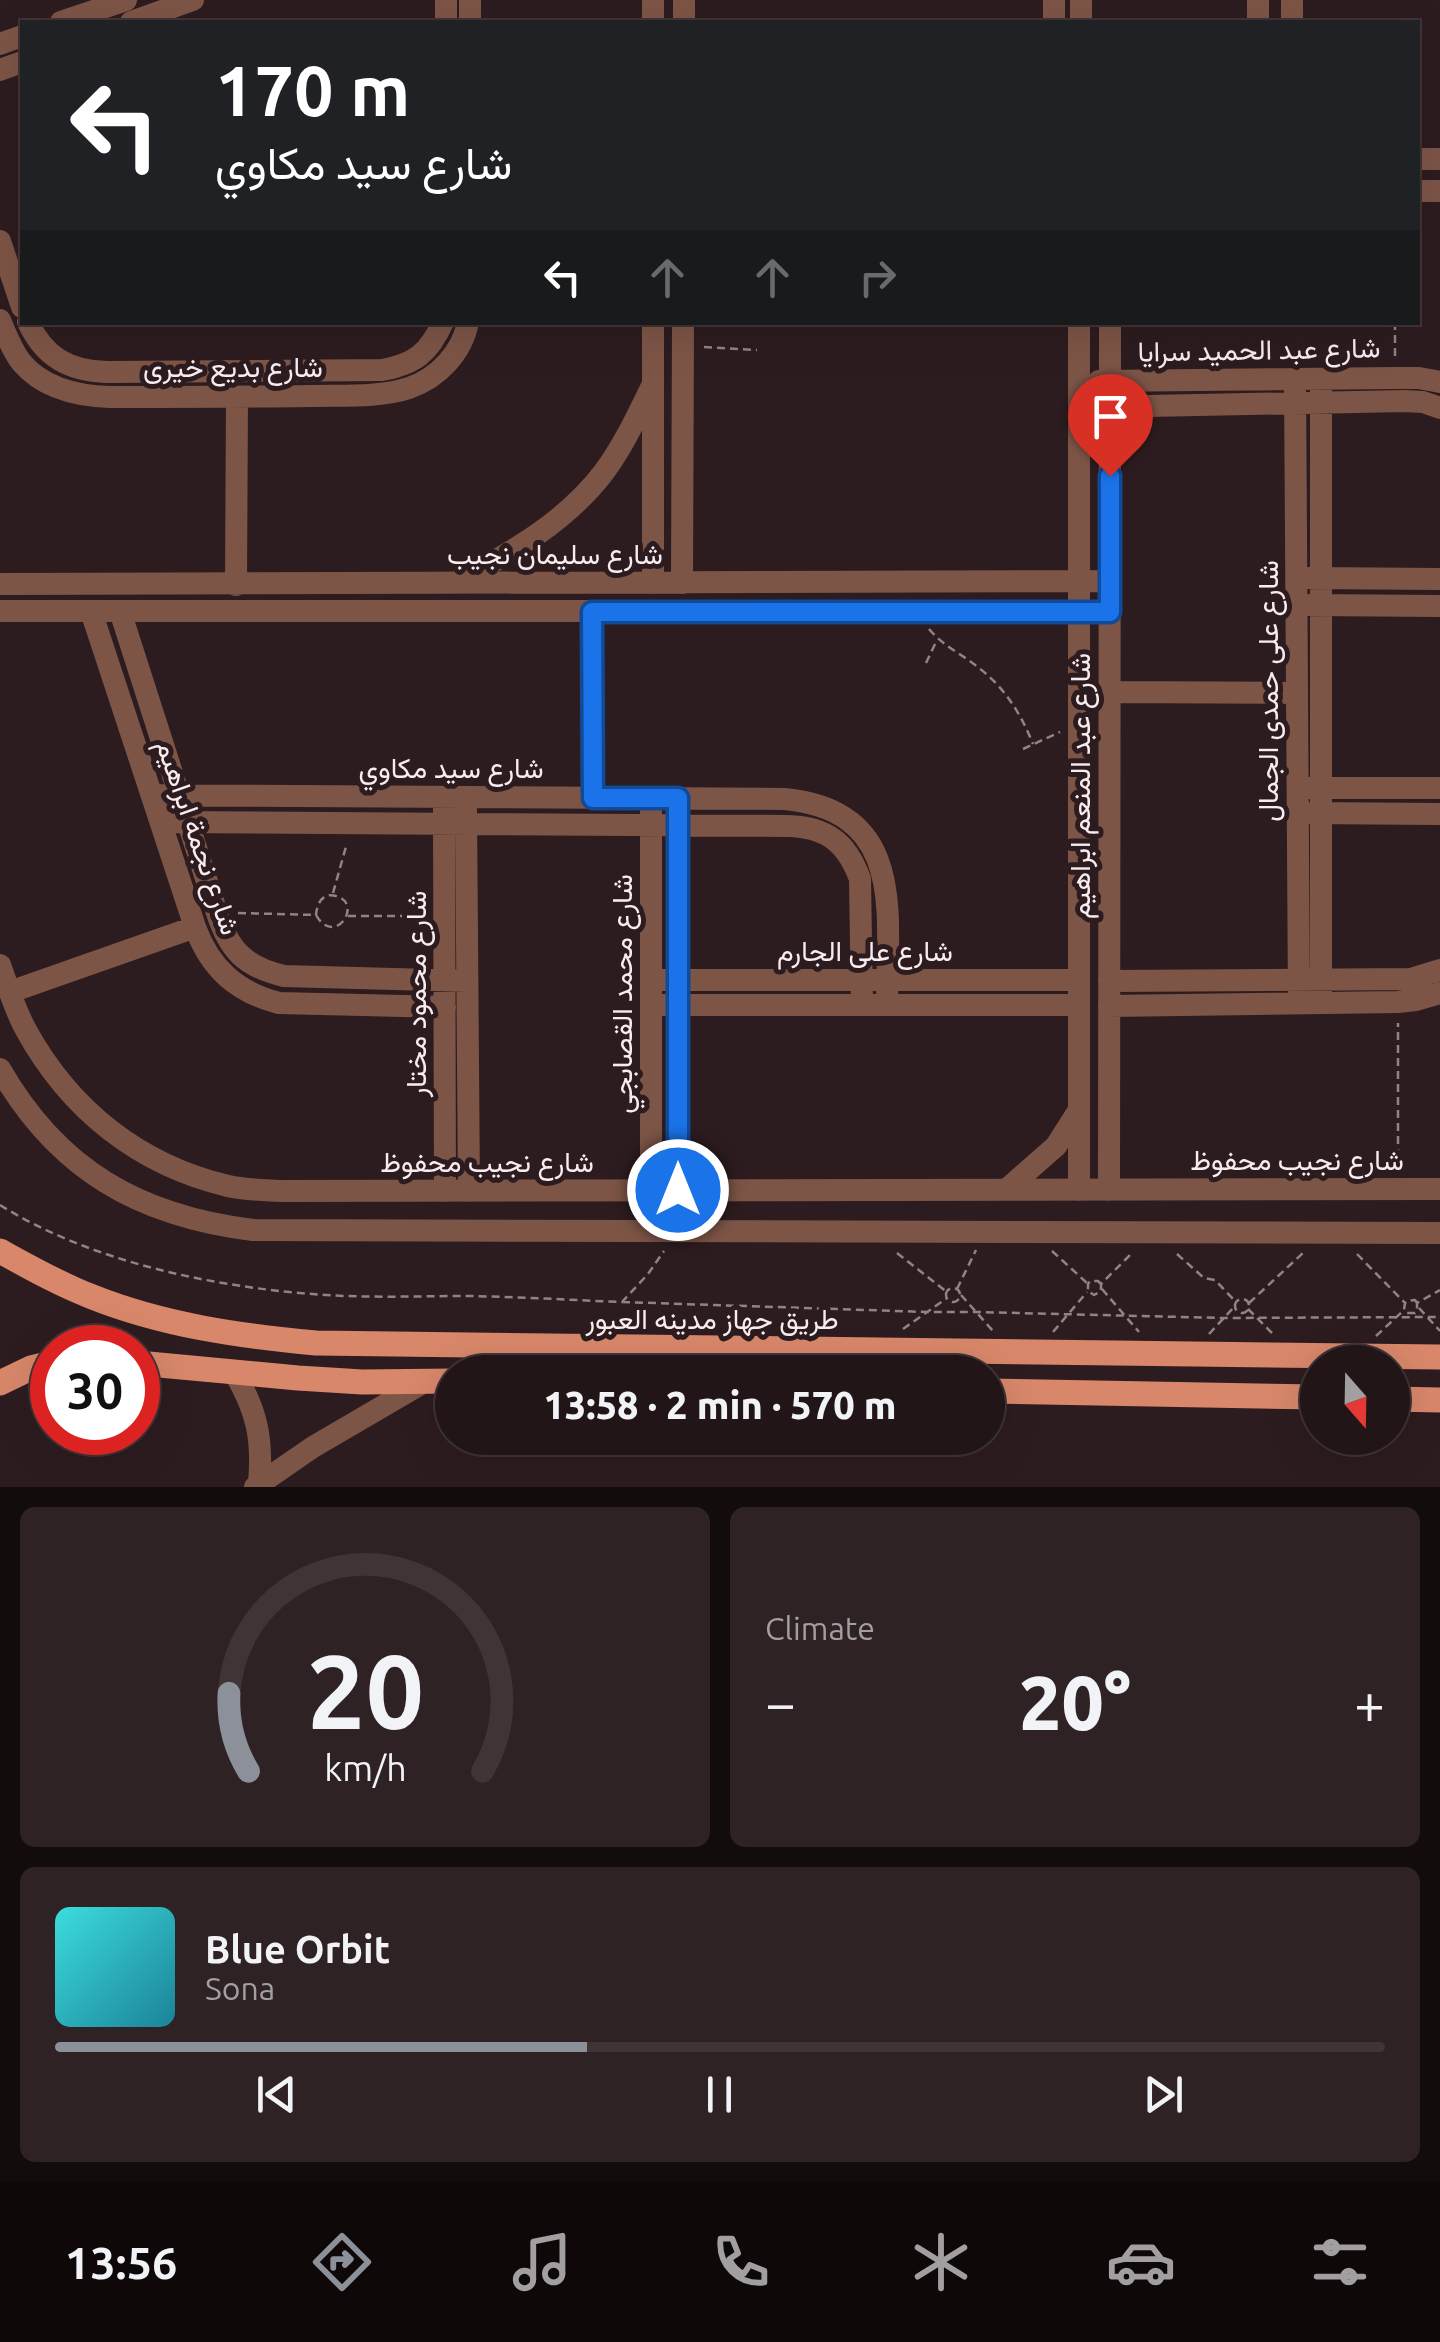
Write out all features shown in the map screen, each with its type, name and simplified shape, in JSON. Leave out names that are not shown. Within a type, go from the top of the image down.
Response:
[{"type":"main road","name":"طريق جهاز مدينه العبور","points":[[0,1251],[90,1296],[224,1332],[316,1343],[538,1355]]},
{"type":"main road","name":"طريق جهاز مدينه العبور","points":[[742,1355],[876,1349],[1300,1353]]},
{"type":"main road","points":[[1278,1396],[1286,1353]]},
{"type":"main road","name":"طريق جهاز مدينه العبور","points":[[1410,1356],[1440,1357]]},
{"type":"main road","points":[[0,1363],[30,1364]]},
{"type":"main road","points":[[160,1365],[346,1381],[435,1381]]},
{"type":"main road","points":[[0,1383],[30,1370]]},
{"type":"main road","points":[[1005,1391],[1300,1397]]},
{"type":"main road","points":[[1410,1399],[1440,1400]]},
{"type":"street","points":[[67,20],[126,0]]},
{"type":"street","points":[[137,20],[193,0]]},
{"type":"street","points":[[8,257],[15,292]]},
{"type":"street","name":"شارع بديع خيرى","points":[[0,320],[22,364],[40,379],[62,390],[98,397],[364,395],[408,388],[427,380],[444,366],[458,350],[467,325]]},
{"type":"street","name":"شارع بديع خيرى","points":[[30,325],[44,350],[58,360],[73,368],[106,372],[382,370],[403,366],[421,356],[442,325]]},
{"type":"street","points":[[653,325],[653,583]]},
{"type":"street","name":"شارع عبد المنعم ابراهيم","points":[[1079,325],[1079,1190]]},
{"type":"street","name":"شارع عبد المنعم ابراهيم","points":[[1109,1190],[1110,325]]},
{"type":"street","points":[[683,334],[691,583],[700,611]]},
{"type":"street","name":"شارع عبد الحميد سرايا","points":[[1079,381],[1419,378],[1440,382]]},
{"type":"street","name":"شارع على حمدى الجمال","points":[[1295,379],[1297,693],[1309,788]]},
{"type":"street","name":"شارع على حمدى الجمال","points":[[1310,991],[1309,788],[1321,605],[1321,379]]},
{"type":"street","points":[[454,584],[524,546],[580,500],[624,442],[653,384]]},
{"type":"street","points":[[236,397],[236,584]]},
{"type":"street","name":"شارع عبد الحميد سرايا","points":[[1080,407],[1404,401],[1440,408]]},
{"type":"street","points":[[1296,578],[1440,579]]},
{"type":"street","name":"شارع سليمان نجيب","points":[[0,584],[1110,582]]},
{"type":"street","points":[[1296,605],[1440,606]]},
{"type":"street","name":"شارع نجمة ابراهيم","points":[[120,611],[216,914],[234,949],[265,971],[303,978],[456,980]]},
{"type":"street","points":[[0,612],[1110,612]]},
{"type":"street","name":"شارع نجمة ابراهيم","points":[[91,612],[195,927],[212,963],[242,990],[279,1003],[444,1008]]},
{"type":"street","points":[[592,612],[593,798]]},
{"type":"street","points":[[1110,692],[1297,693]]},
{"type":"street","points":[[1309,788],[1440,788]]},
{"type":"street","name":"شارع سيد مكاوي","points":[[152,796],[808,801],[849,821],[878,857],[885,880],[887,1005]]},
{"type":"street","points":[[320,796],[321,823]]},
{"type":"street","points":[[394,797],[395,823]]},
{"type":"street","name":"شارع محمود مختار","points":[[455,797],[457,1191]]},
{"type":"street","points":[[514,797],[514,824]]},
{"type":"street","name":"شارع محمد القصابجي","points":[[651,798],[651,1190]]},
{"type":"street","name":"شارع محمد القصابجي","points":[[678,798],[678,1190]]},
{"type":"street","points":[[1309,813],[1440,814]]},
{"type":"street","name":"شارع سيد مكاوي","points":[[160,822],[803,826],[842,846],[860,878],[862,1005]]},
{"type":"street","name":"شارع محمود مختار","points":[[455,824],[444,916],[456,980],[444,1008],[457,1191]]},
{"type":"street","points":[[10,992],[195,927]]},
{"type":"street","name":"شارع نجيب محفوظ","points":[[0,965],[24,1028],[44,1060],[94,1118],[136,1150],[182,1172],[232,1187],[282,1191],[1440,1189]]},
{"type":"street","points":[[1109,1006],[1310,991],[1411,979],[1440,970]]},
{"type":"street","name":"شارع على الجارم","points":[[651,980],[1079,980]]},
{"type":"street","points":[[1109,982],[1310,991],[1398,1002],[1440,992]]},
{"type":"street","name":"شارع على الجارم","points":[[651,1004],[1079,1005]]},
{"type":"street","points":[[0,1069],[32,1118],[94,1176],[170,1214],[211,1225],[253,1230],[1440,1232]]},
{"type":"street","points":[[1006,1190],[1056,1146],[1079,1110]]},
{"type":"street","points":[[796,1190],[799,1231]]},
{"type":"street","points":[[234,1372],[258,1425],[262,1454],[257,1485]]},
{"type":"street","points":[[257,1485],[354,1421],[426,1381]]},
{"type":"path","points":[[1395,325],[1395,378]]},
{"type":"path","points":[[683,334],[757,350]]},
{"type":"path","points":[[916,612],[938,639],[1000,686],[1034,744]]},
{"type":"path","points":[[926,663],[938,639]]},
{"type":"path","points":[[1023,749],[1080,723]]},
{"type":"path","points":[[332,894],[353,823]]},
{"type":"path","points":[[332,894],[348,906],[347,916],[335,926],[320,922],[316,915],[316,904],[332,894]]},
{"type":"path","points":[[216,914],[316,915]]},
{"type":"path","points":[[347,916],[444,916]]},
{"type":"path","points":[[1398,1002],[1398,1189]]},
{"type":"path","points":[[0,1205],[29,1223],[103,1252],[177,1274],[246,1287],[327,1295],[1223,1318],[1440,1316]]},
{"type":"path","points":[[622,1302],[648,1274],[676,1231]]},
{"type":"path","points":[[869,1231],[947,1292]]},
{"type":"path","points":[[957,1289],[985,1232]]},
{"type":"path","points":[[957,1289],[976,1312],[1023,1350],[1068,1314],[1088,1291],[1088,1284],[1031,1232]]},
{"type":"path","points":[[1088,1291],[1098,1294],[1101,1286],[1154,1232]]},
{"type":"path","points":[[1179,1255],[1204,1278],[1215,1280],[1242,1313],[1330,1232],[1404,1303],[1404,1310],[1366,1345]]},
{"type":"path","points":[[1088,1284],[1094,1280],[1101,1286],[1155,1352]]},
{"type":"path","points":[[876,1349],[946,1298],[950,1289],[957,1289]]},
{"type":"path","points":[[1404,1310],[1415,1313],[1418,1305],[1440,1290]]},
{"type":"path","points":[[946,1298],[955,1302],[961,1295]]},
{"type":"path","points":[[1192,1352],[1241,1298],[1249,1303]]},
{"type":"path","points":[[1404,1303],[1411,1300],[1418,1305],[1440,1331]]},
{"type":"path","points":[[1248,1309],[1286,1353]]},
{"type":"route","points":[[678,1190],[678,798],[593,798],[592,612],[1110,612],[1110,476]]}]
